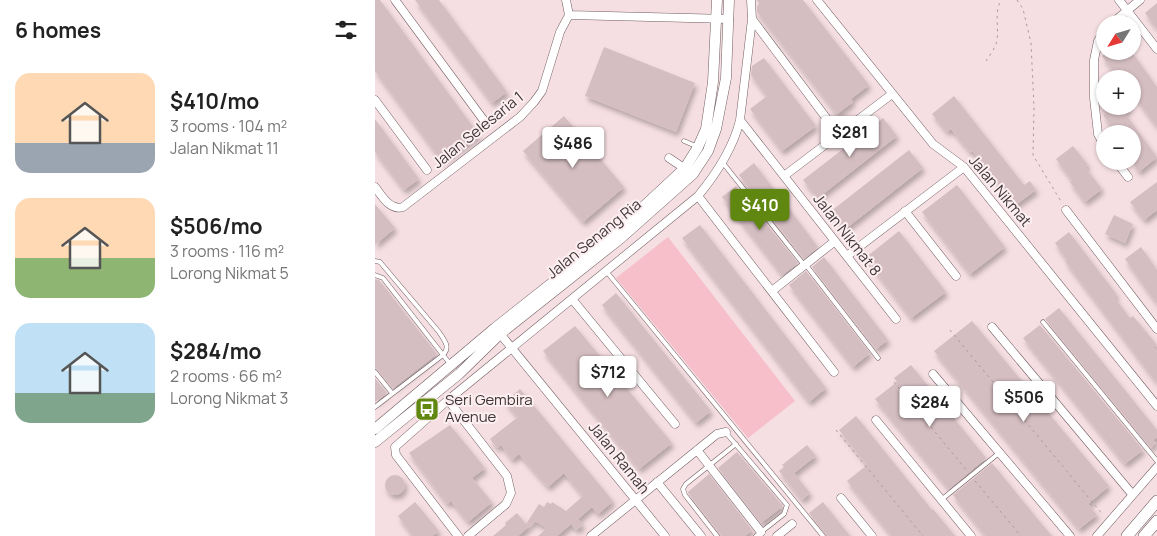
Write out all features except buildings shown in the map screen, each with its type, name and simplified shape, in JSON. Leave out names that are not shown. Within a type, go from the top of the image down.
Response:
[{"type":"main road","points":[[1127,536],[1157,501]]},
{"type":"main road","points":[[1144,536],[1157,520]]},
{"type":"street","points":[[395,0],[485,122]]},
{"type":"street","points":[[566,0],[569,15],[729,19]]},
{"type":"street","name":"Jalan Senang Ria","points":[[689,171],[706,129],[709,116],[713,82],[717,0]]},
{"type":"street","name":"Jalan Senang Ria","points":[[375,429],[452,365],[621,238],[708,151],[716,129],[726,78],[729,0]]},
{"type":"street","points":[[458,536],[396,455],[395,447],[448,400],[698,196],[711,181],[723,163],[740,120],[752,19],[751,0]]},
{"type":"street","name":"Jalan Nikmat","points":[[817,0],[933,144],[964,167],[1157,406]]},
{"type":"street","points":[[1119,0],[1157,49]]},
{"type":"street","points":[[1121,15],[1140,0]]},
{"type":"street","name":"Jalan Selesaria 1","points":[[375,187],[394,208],[399,209],[408,205],[520,117],[542,91],[560,32],[569,15]]},
{"type":"street","points":[[752,19],[839,135]]},
{"type":"street","points":[[1096,50],[1094,60],[1094,98],[1097,125]]},
{"type":"street","points":[[784,176],[892,94]]},
{"type":"street","points":[[375,100],[427,170]]},
{"type":"street","name":"Jalan Nikmat 8","points":[[740,120],[896,319]]},
{"type":"street","points":[[669,158],[689,171]]},
{"type":"street","points":[[847,256],[964,167]]},
{"type":"street","points":[[1123,170],[1128,177]]},
{"type":"street","points":[[698,196],[834,372]]},
{"type":"street","points":[[1066,210],[1157,329]]},
{"type":"street","points":[[905,211],[955,276]]},
{"type":"street","points":[[772,291],[835,241]]},
{"type":"street","points":[[572,299],[675,424]]},
{"type":"street","points":[[992,327],[1132,494]]},
{"type":"street","name":"Jalan Senang Ria","points":[[375,442],[459,374],[498,331]]},
{"type":"street","name":"Jalan Ramah","points":[[498,331],[665,536]]},
{"type":"street","points":[[933,374],[1069,536]]},
{"type":"street","points":[[448,400],[503,470],[511,488],[510,498],[506,504],[468,536]]},
{"type":"street","points":[[876,420],[971,536]]},
{"type":"street","points":[[591,536],[717,434],[726,432]]},
{"type":"street","points":[[697,450],[758,534]]},
{"type":"street","points":[[1097,536],[1157,467]]},
{"type":"street","points":[[657,482],[701,536]]},
{"type":"street","points":[[841,498],[872,536]]},
{"type":"street","points":[[777,536],[792,524]]},
{"type":"lane","points":[[684,141],[698,147]]},
{"type":"lane","points":[[723,163],[878,358]]},
{"type":"lane","points":[[375,261],[380,262],[439,332],[447,345],[443,355],[375,407]]},
{"type":"lane","points":[[606,271],[823,536]]},
{"type":"lane","points":[[375,275],[383,278],[459,374]]},
{"type":"lane","points":[[409,306],[414,302]]},
{"type":"lane","points":[[1043,322],[1157,461]]},
{"type":"lane","points":[[375,372],[392,393]]},
{"type":"lane","points":[[726,432],[787,505],[786,511],[758,534]]},
{"type":"lane","points":[[717,536],[684,492],[686,484],[737,444]]},
{"type":"lane","points":[[941,500],[999,452]]},
{"type":"path","points":[[986,61],[997,42],[996,13],[1001,0]]},
{"type":"path","points":[[1017,0],[1023,9],[1031,43],[1034,107],[1033,155],[1066,210]]},
{"type":"path","points":[[950,330],[1103,515]]},
{"type":"path","points":[[894,382],[1021,536]]},
{"type":"path","points":[[836,430],[923,536]]},
{"type":"shaded area","points":[[668,237],[795,401],[748,438],[616,278]]},
{"type":"place","name":"Seri Gembira Avenue","points":[[427,409]]}]
